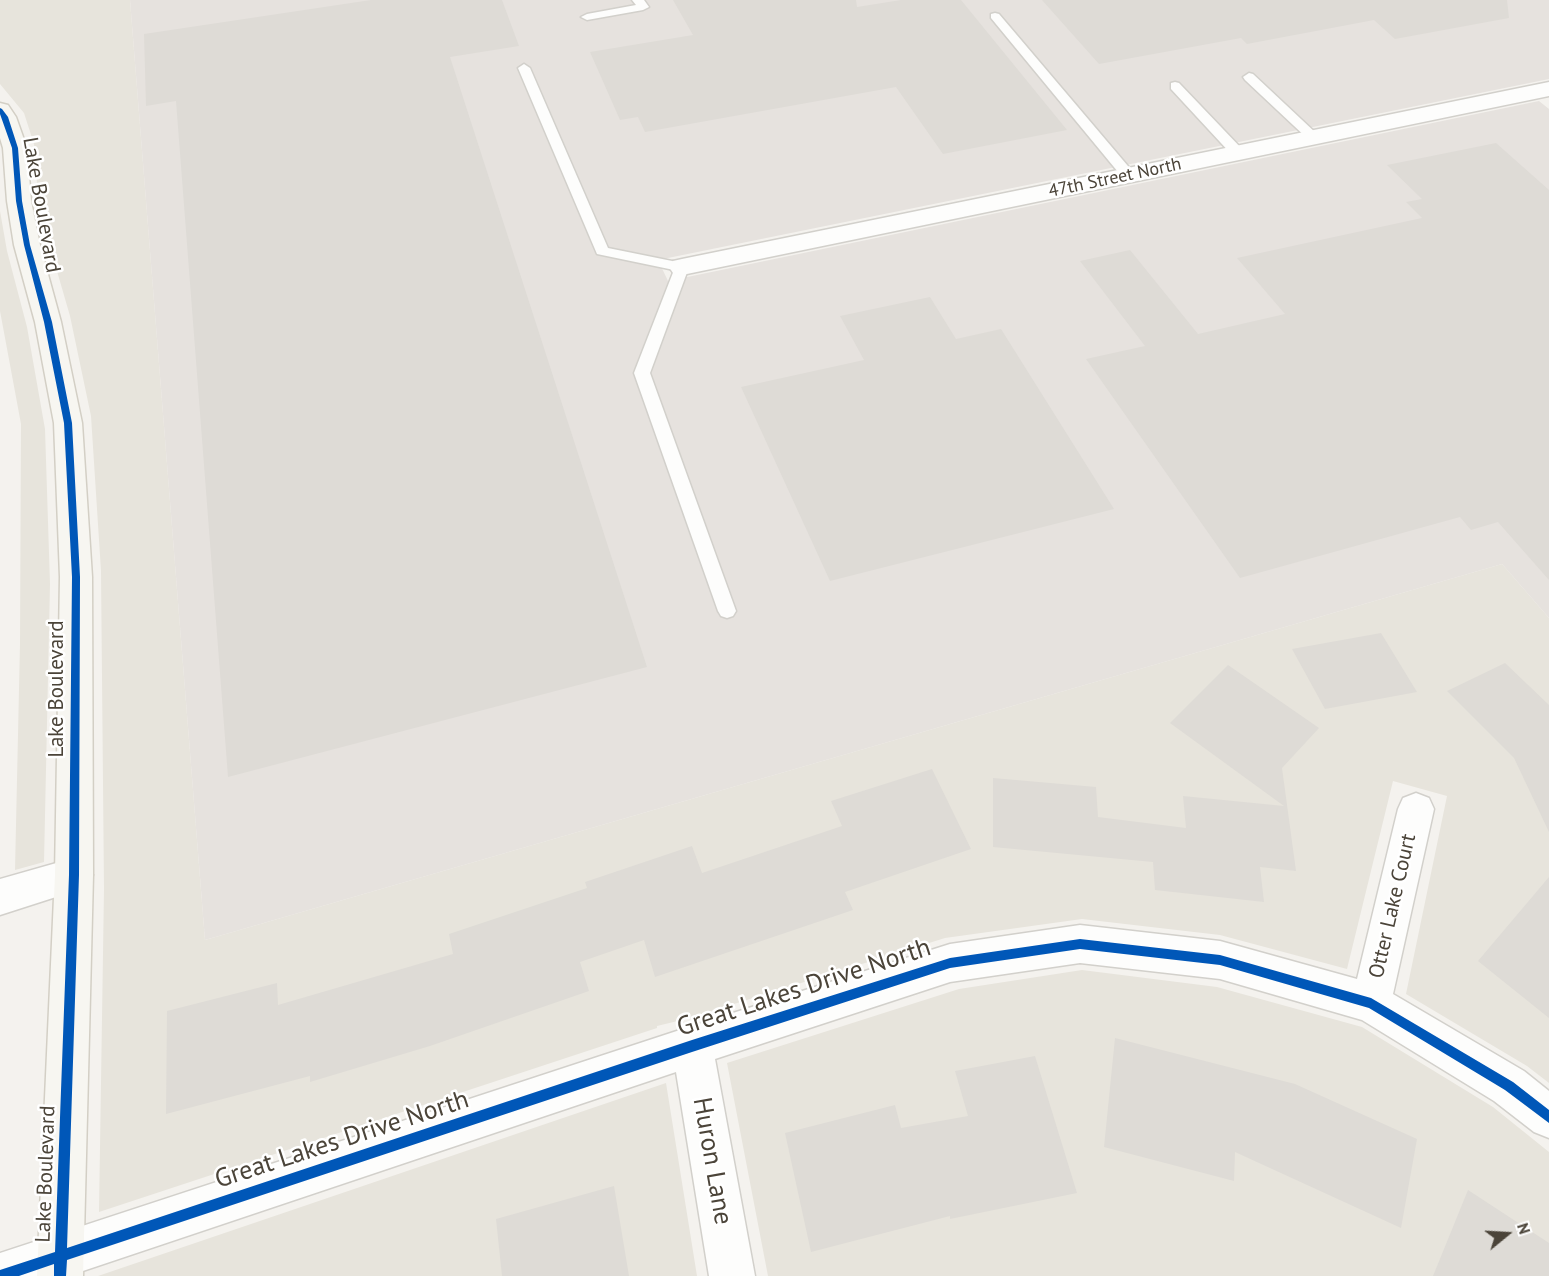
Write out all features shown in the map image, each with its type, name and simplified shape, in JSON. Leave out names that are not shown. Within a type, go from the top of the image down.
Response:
[{"type":"street","name":"47th Street North","points":[[682,267],[1547,91]]},
{"type":"street","name":"Lake Boulevard","points":[[0,110],[5,117],[15,148],[19,201],[27,246],[48,322],[68,423],[76,577],[74,875],[61,1266]]},
{"type":"street","name":"Otter Lake Court","points":[[1371,1002],[1416,809]]},
{"type":"street","points":[[0,897],[74,875]]},
{"type":"street","name":"Great Lakes Drive North","points":[[0,1276],[61,1266],[692,1046],[950,963],[1080,944],[1220,960],[1371,1002],[1509,1086],[1549,1117]]},
{"type":"street","name":"Huron Lane","points":[[692,1046],[732,1276]]},
{"type":"lane","points":[[587,17],[643,7],[638,0]]},
{"type":"lane","points":[[995,16],[1128,175]]},
{"type":"lane","points":[[524,68],[602,251],[682,267],[642,374],[727,611]]},
{"type":"lane","points":[[1249,77],[1313,137]]},
{"type":"lane","points":[[1175,86],[1238,153]]},
{"type":"shaded area","points":[[0,0],[130,0],[205,940],[1502,564],[1549,618],[1549,1083],[1527,1066],[1406,994],[1447,796],[1393,781],[1347,969],[1220,935],[1082,919],[945,938],[657,1026],[657,1028],[99,1212],[104,889],[101,571],[91,416],[70,316],[38,197],[34,144],[24,113],[0,84]]},
{"type":"shaded area","points":[[130,0],[1549,0],[1549,79],[658,260],[668,281],[1539,101],[1549,109],[1549,618],[1502,564],[205,940]]},
{"type":"shaded area","points":[[0,211],[7,251],[27,327],[45,429],[50,584],[44,862],[15,870],[20,644],[21,424],[0,311]]},
{"type":"shaded area","points":[[1082,970],[1217,987],[1362,1027],[1493,1107],[1549,1152],[1549,1276],[768,1276],[727,1063],[959,989]]},
{"type":"shaded area","points":[[666,1083],[697,1276],[98,1276]]},
{"type":"building","points":[[371,0],[502,0],[519,46],[450,57],[647,667],[228,777],[176,101],[146,106],[144,34]]},
{"type":"building","points":[[673,0],[856,0],[857,7],[901,0],[961,0],[1067,130],[943,154],[896,87],[645,132],[638,117],[620,120],[590,52],[693,35]]},
{"type":"building","points":[[1042,0],[1507,0],[1509,18],[1395,39],[1374,20],[1247,44],[1241,38],[1099,64]]},
{"type":"building","points":[[1496,143],[1549,190],[1549,580],[1498,522],[1471,530],[1460,517],[1240,578],[1086,359],[1145,346],[1080,261],[1130,250],[1198,334],[1285,314],[1237,258],[1422,218],[1406,202],[1422,199],[1387,165]]},
{"type":"building","points":[[930,297],[956,339],[1001,329],[1114,509],[830,581],[741,387],[864,360],[840,316]]},
{"type":"building","points":[[1381,633],[1417,692],[1325,709],[1292,649]]},
{"type":"building","points":[[1505,663],[1549,705],[1549,832],[1514,758],[1447,691]]},
{"type":"building","points":[[1228,665],[1319,728],[1282,768],[1296,871],[1260,867],[1264,902],[1155,890],[1153,862],[993,847],[993,778],[1096,787],[1098,817],[1186,828],[1183,796],[1284,806],[1170,723]]},
{"type":"building","points":[[932,769],[971,849],[845,892],[853,910],[655,977],[644,940],[580,962],[589,991],[430,1046],[310,1082],[310,1076],[166,1114],[167,1011],[277,983],[278,1005],[453,954],[449,934],[587,888],[585,882],[692,846],[702,873],[842,826],[831,801]]},
{"type":"building","points":[[1549,877],[1549,1018],[1478,961]]},
{"type":"building","points":[[1115,1038],[1295,1084],[1417,1139],[1401,1228],[1235,1152],[1234,1181],[1104,1147]]},
{"type":"building","points":[[1035,1056],[1077,1193],[950,1219],[950,1216],[811,1252],[785,1133],[895,1105],[901,1128],[968,1116],[955,1071]]},
{"type":"building","points":[[614,1186],[629,1276],[502,1276],[496,1219]]},
{"type":"building","points":[[1468,1190],[1549,1243],[1549,1276],[1433,1276]]},
{"type":"cycle path","points":[[0,110],[5,117],[15,148],[19,201],[27,245],[48,322],[68,423],[76,577],[74,875],[60,1276]]},
{"type":"cycle path","points":[[0,1276],[692,1046],[950,963],[1080,944],[1220,960],[1371,1003],[1509,1086],[1549,1117]]}]
